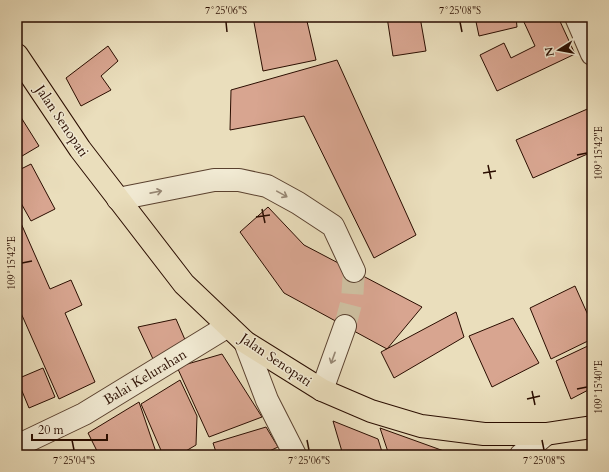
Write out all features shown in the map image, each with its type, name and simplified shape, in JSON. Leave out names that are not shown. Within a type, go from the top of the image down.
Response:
[{"type":"main road","name":"Jalan Senopati","points":[[17,55],[80,149],[184,284],[245,342],[322,390],[371,411],[421,426],[484,434],[546,434],[592,427]]},
{"type":"street","points":[[576,17],[592,54]]},
{"type":"street","points":[[118,199],[214,180],[239,180],[268,186],[298,203],[333,226],[354,272]]},
{"type":"street","name":"Balai Kelurahan","points":[[17,446],[84,414],[228,326]]},
{"type":"street","points":[[322,390],[345,326]]},
{"type":"street","points":[[245,342],[267,400],[295,455]]},
{"type":"street","points":[[521,455],[546,434]]},
{"type":"building","points":[[253,17],[306,17],[316,60],[263,71]]},
{"type":"building","points":[[387,17],[420,17],[426,51],[393,56]]},
{"type":"building","points":[[475,17],[516,17],[517,27],[479,36]]},
{"type":"building","points":[[530,17],[558,17],[575,54],[497,91],[480,55],[504,43],[511,58],[535,46],[523,20]]},
{"type":"building","points":[[108,46],[118,61],[101,76],[111,90],[81,106],[66,78]]},
{"type":"building","points":[[337,60],[416,235],[374,258],[304,116],[230,130],[231,90]]},
{"type":"building","points":[[592,107],[592,152],[533,178],[516,140]]},
{"type":"building","points":[[17,111],[39,146],[17,159]]},
{"type":"building","points":[[31,164],[55,209],[31,221],[17,196],[17,171]]},
{"type":"building","points":[[268,207],[304,245],[422,307],[387,349],[284,293],[240,232]]},
{"type":"building","points":[[20,221],[50,289],[71,280],[82,305],[65,313],[95,382],[59,399],[17,304],[17,222]]},
{"type":"building","points":[[575,286],[592,324],[592,339],[551,359],[530,308]]},
{"type":"building","points":[[456,312],[464,337],[394,378],[381,352]]},
{"type":"building","points":[[513,318],[539,363],[492,387],[469,336]]},
{"type":"building","points":[[176,319],[186,342],[153,359],[138,327]]},
{"type":"building","points":[[592,344],[592,388],[571,399],[556,361]]},
{"type":"building","points":[[222,354],[262,417],[209,437],[177,367]]},
{"type":"building","points":[[43,368],[55,397],[29,408],[17,379]]},
{"type":"building","points":[[180,380],[197,416],[196,445],[179,455],[163,455],[141,404]]},
{"type":"building","points":[[139,402],[157,455],[99,455],[88,433]]},
{"type":"building","points":[[333,421],[378,439],[383,455],[343,455]]},
{"type":"building","points":[[266,427],[278,447],[261,455],[217,455],[213,443]]},
{"type":"building","points":[[380,428],[455,455],[389,455]]},
{"type":"tunnel","points":[[345,326],[352,300],[354,271]]}]
